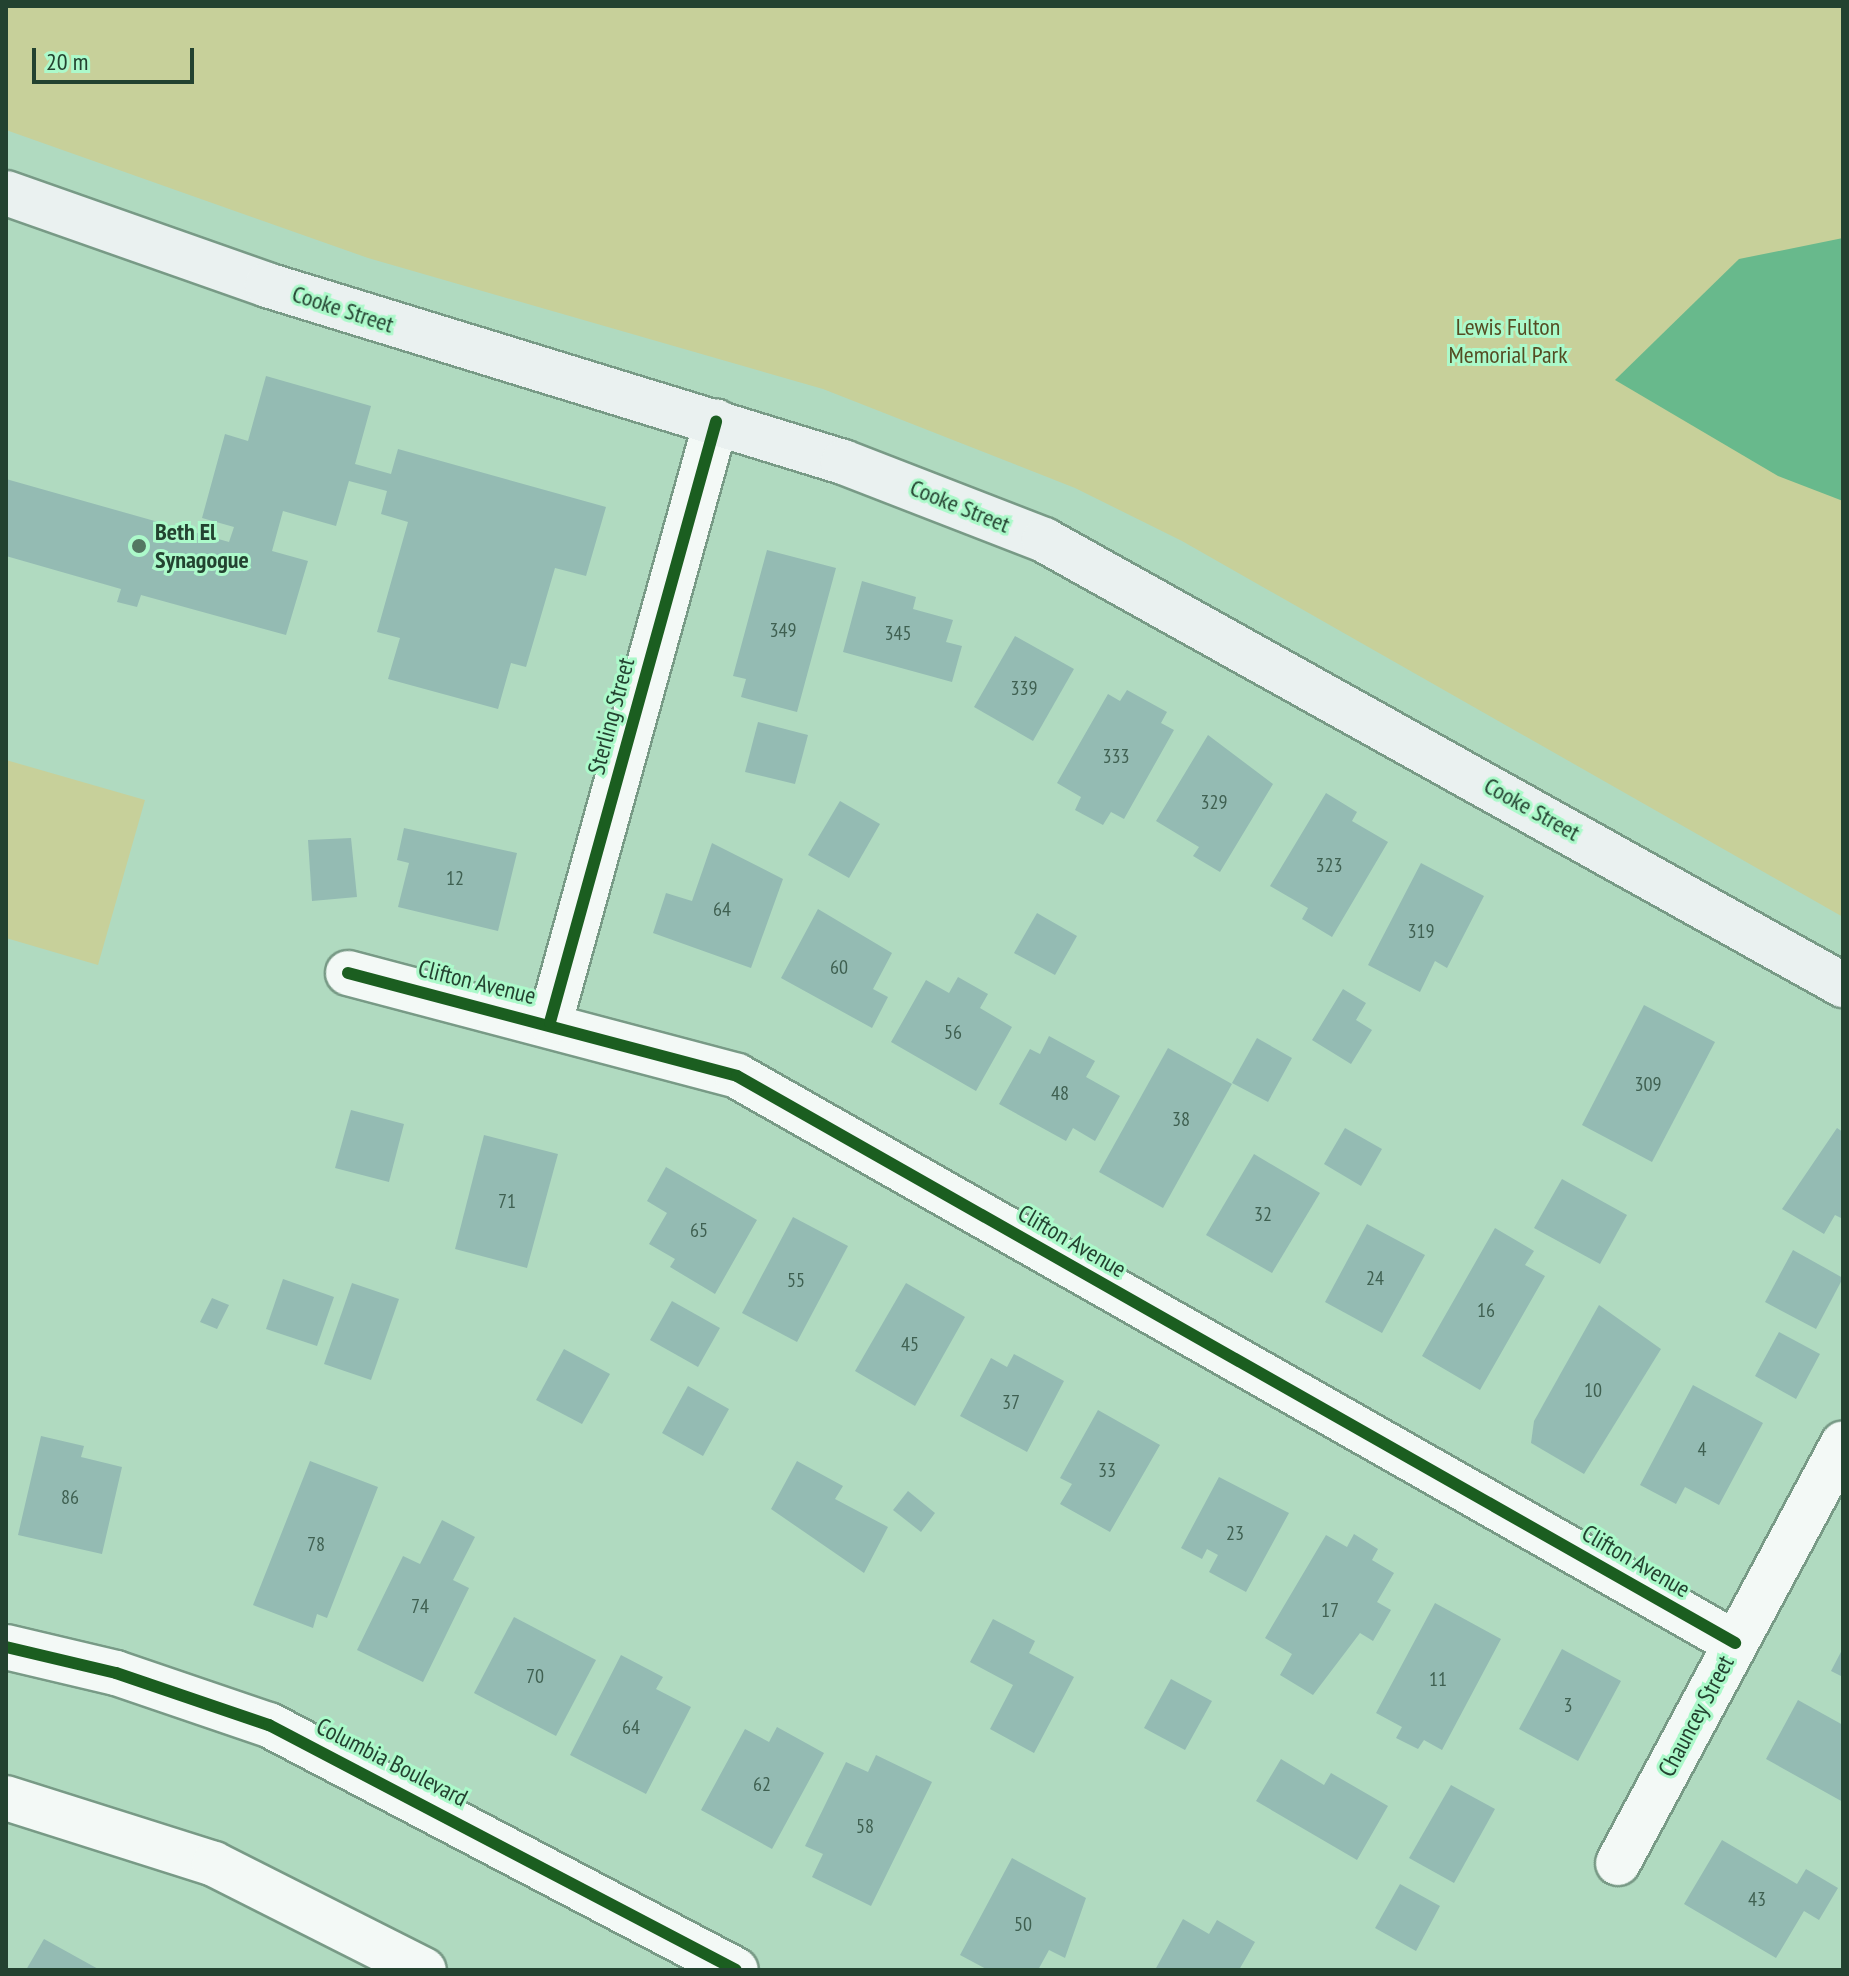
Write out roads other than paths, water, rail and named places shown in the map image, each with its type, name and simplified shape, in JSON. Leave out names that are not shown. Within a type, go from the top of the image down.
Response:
[{"type":"main road","name":"Cooke Street","points":[[6,193],[267,285],[716,422],[907,485],[1104,569],[1843,985]]},
{"type":"street","name":"Sterling Street","points":[[550,1022],[716,422]]},
{"type":"street","name":"Clifton Avenue","points":[[348,973],[550,1022],[737,1076],[1735,1643]]},
{"type":"street","name":"Chauncey Street","points":[[1618,1863],[1843,1443]]},
{"type":"street","name":"Columbia Boulevard","points":[[6,1647],[116,1673],[283,1731],[736,1970]]},
{"type":"street","points":[[6,1798],[214,1864],[424,1970]]},
{"type":"place","name":"Beth El Synagogue","points":[[139,546]]},
{"type":"park label","name":"Lewis Fulton Memorial Park","points":[[1508,341]]}]
